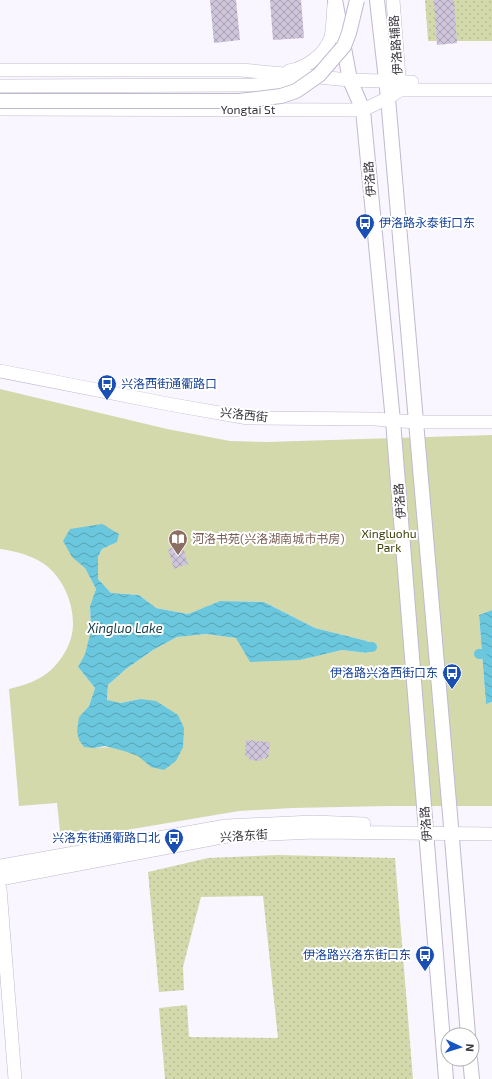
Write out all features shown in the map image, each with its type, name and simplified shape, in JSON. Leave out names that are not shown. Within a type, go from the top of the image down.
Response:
[{"type":"main road","name":"伊洛路","points":[[335,0],[350,80],[363,110],[393,417],[446,1079]]},
{"type":"main road","points":[[345,0],[350,80]]},
{"type":"main road","points":[[0,101],[239,101],[281,96],[296,91],[319,76],[344,46],[349,33],[357,0]]},
{"type":"main road","name":"伊洛路","points":[[377,0],[395,85],[388,98],[452,830],[467,1027]]},
{"type":"main road","points":[[471,1067],[472,1079]]},
{"type":"street","points":[[0,70],[290,71],[307,66],[323,52],[331,38],[335,0]]},
{"type":"street","name":"伊洛路辅路","points":[[393,0],[395,85]]},
{"type":"street","points":[[241,70],[395,85],[492,90]]},
{"type":"street","points":[[0,86],[252,85],[350,80]]},
{"type":"street","points":[[395,85],[492,82]]},
{"type":"street","name":"Yongtai St","points":[[0,109],[363,110],[388,98]]},
{"type":"street","name":"兴洛西街","points":[[0,363],[169,397],[249,410],[492,422]]},
{"type":"street","name":"兴洛西街","points":[[0,371],[248,418],[374,419],[393,417]]},
{"type":"street","name":"兴洛西街","points":[[415,418],[492,414]]},
{"type":"street","name":"兴洛东街","points":[[0,866],[226,826],[314,822],[452,830],[492,834]]},
{"type":"street","name":"兴洛东街","points":[[452,830],[492,827]]},
{"type":"street","name":"兴洛东街","points":[[0,879],[227,836],[426,829]]},
{"type":"street","points":[[0,889],[15,1079]]},
{"type":"green space","points":[[425,0],[492,0],[492,41],[428,41]]},
{"type":"green space","name":"Xingluohu Park","points":[[0,389],[167,429],[230,441],[266,442],[492,435],[492,610],[479,615],[486,704],[492,702],[492,806],[389,806],[292,808],[239,811],[61,841],[57,803],[19,806],[9,689],[36,680],[51,670],[61,658],[67,649],[72,634],[73,624],[70,603],[62,584],[49,568],[36,559],[26,555],[0,549]],"holes":[[[102,524],[117,542],[102,549],[98,557],[98,579],[111,593],[139,595],[156,608],[188,614],[220,601],[264,602],[315,628],[367,641],[367,653],[342,650],[300,660],[236,638],[206,634],[177,637],[153,650],[126,669],[108,685],[107,701],[121,703],[140,699],[151,767],[139,756],[129,751],[105,747],[94,748],[79,717],[89,706],[95,688],[78,667],[85,654],[91,630],[90,607],[96,589],[85,568]]]},
{"type":"green space","points":[[279,855],[395,858],[413,1079],[165,1079],[159,1008],[187,1005],[189,1037],[278,1038],[263,896],[201,897],[183,967],[184,990],[159,992],[148,872],[208,858]]},
{"type":"water","name":"Xingluo Lake","points":[[102,524],[119,534],[117,542],[102,549],[98,557],[98,579],[111,593],[139,595],[156,608],[188,614],[220,601],[264,602],[315,628],[367,641],[367,653],[342,650],[300,660],[250,662],[236,638],[206,634],[177,637],[153,650],[126,669],[108,685],[107,700],[121,703],[140,699],[156,701],[178,715],[184,728],[183,747],[176,761],[164,770],[151,767],[138,756],[124,751],[105,746],[94,748],[84,747],[79,740],[77,731],[79,717],[89,706],[95,688],[78,667],[85,654],[91,630],[90,606],[96,589],[85,568],[72,557],[63,541],[70,529]]},
{"type":"water","points":[[492,610],[492,702],[486,704],[479,615]]},
{"type":"building","points":[[210,0],[236,0],[240,40],[214,43]]},
{"type":"building","points":[[270,0],[301,0],[304,38],[273,40]]},
{"type":"building","points":[[434,0],[454,0],[457,43],[437,45]]},
{"type":"building","name":"河洛书苑(兴洛湖南城市书房)","points":[[182,544],[188,564],[174,569],[168,549]]},
{"type":"building","points":[[246,740],[270,742],[268,759],[262,758],[261,761],[249,760],[249,757],[245,756]]},
{"type":"waterway","points":[[367,647],[372,647]]},
{"type":"place","name":"伊洛路永泰街口东","points":[[365,240]]},
{"type":"place","name":"兴洛西街通衢路口","points":[[107,401]]},
{"type":"place","name":"河洛书苑(兴洛湖南城市书房)","points":[[178,556]]},
{"type":"place","name":"伊洛路兴洛西街口东","points":[[452,690]]},
{"type":"place","name":"兴洛东街通衢路口北","points":[[174,855]]},
{"type":"place","name":"伊洛路兴洛东街口东","points":[[425,972]]}]
